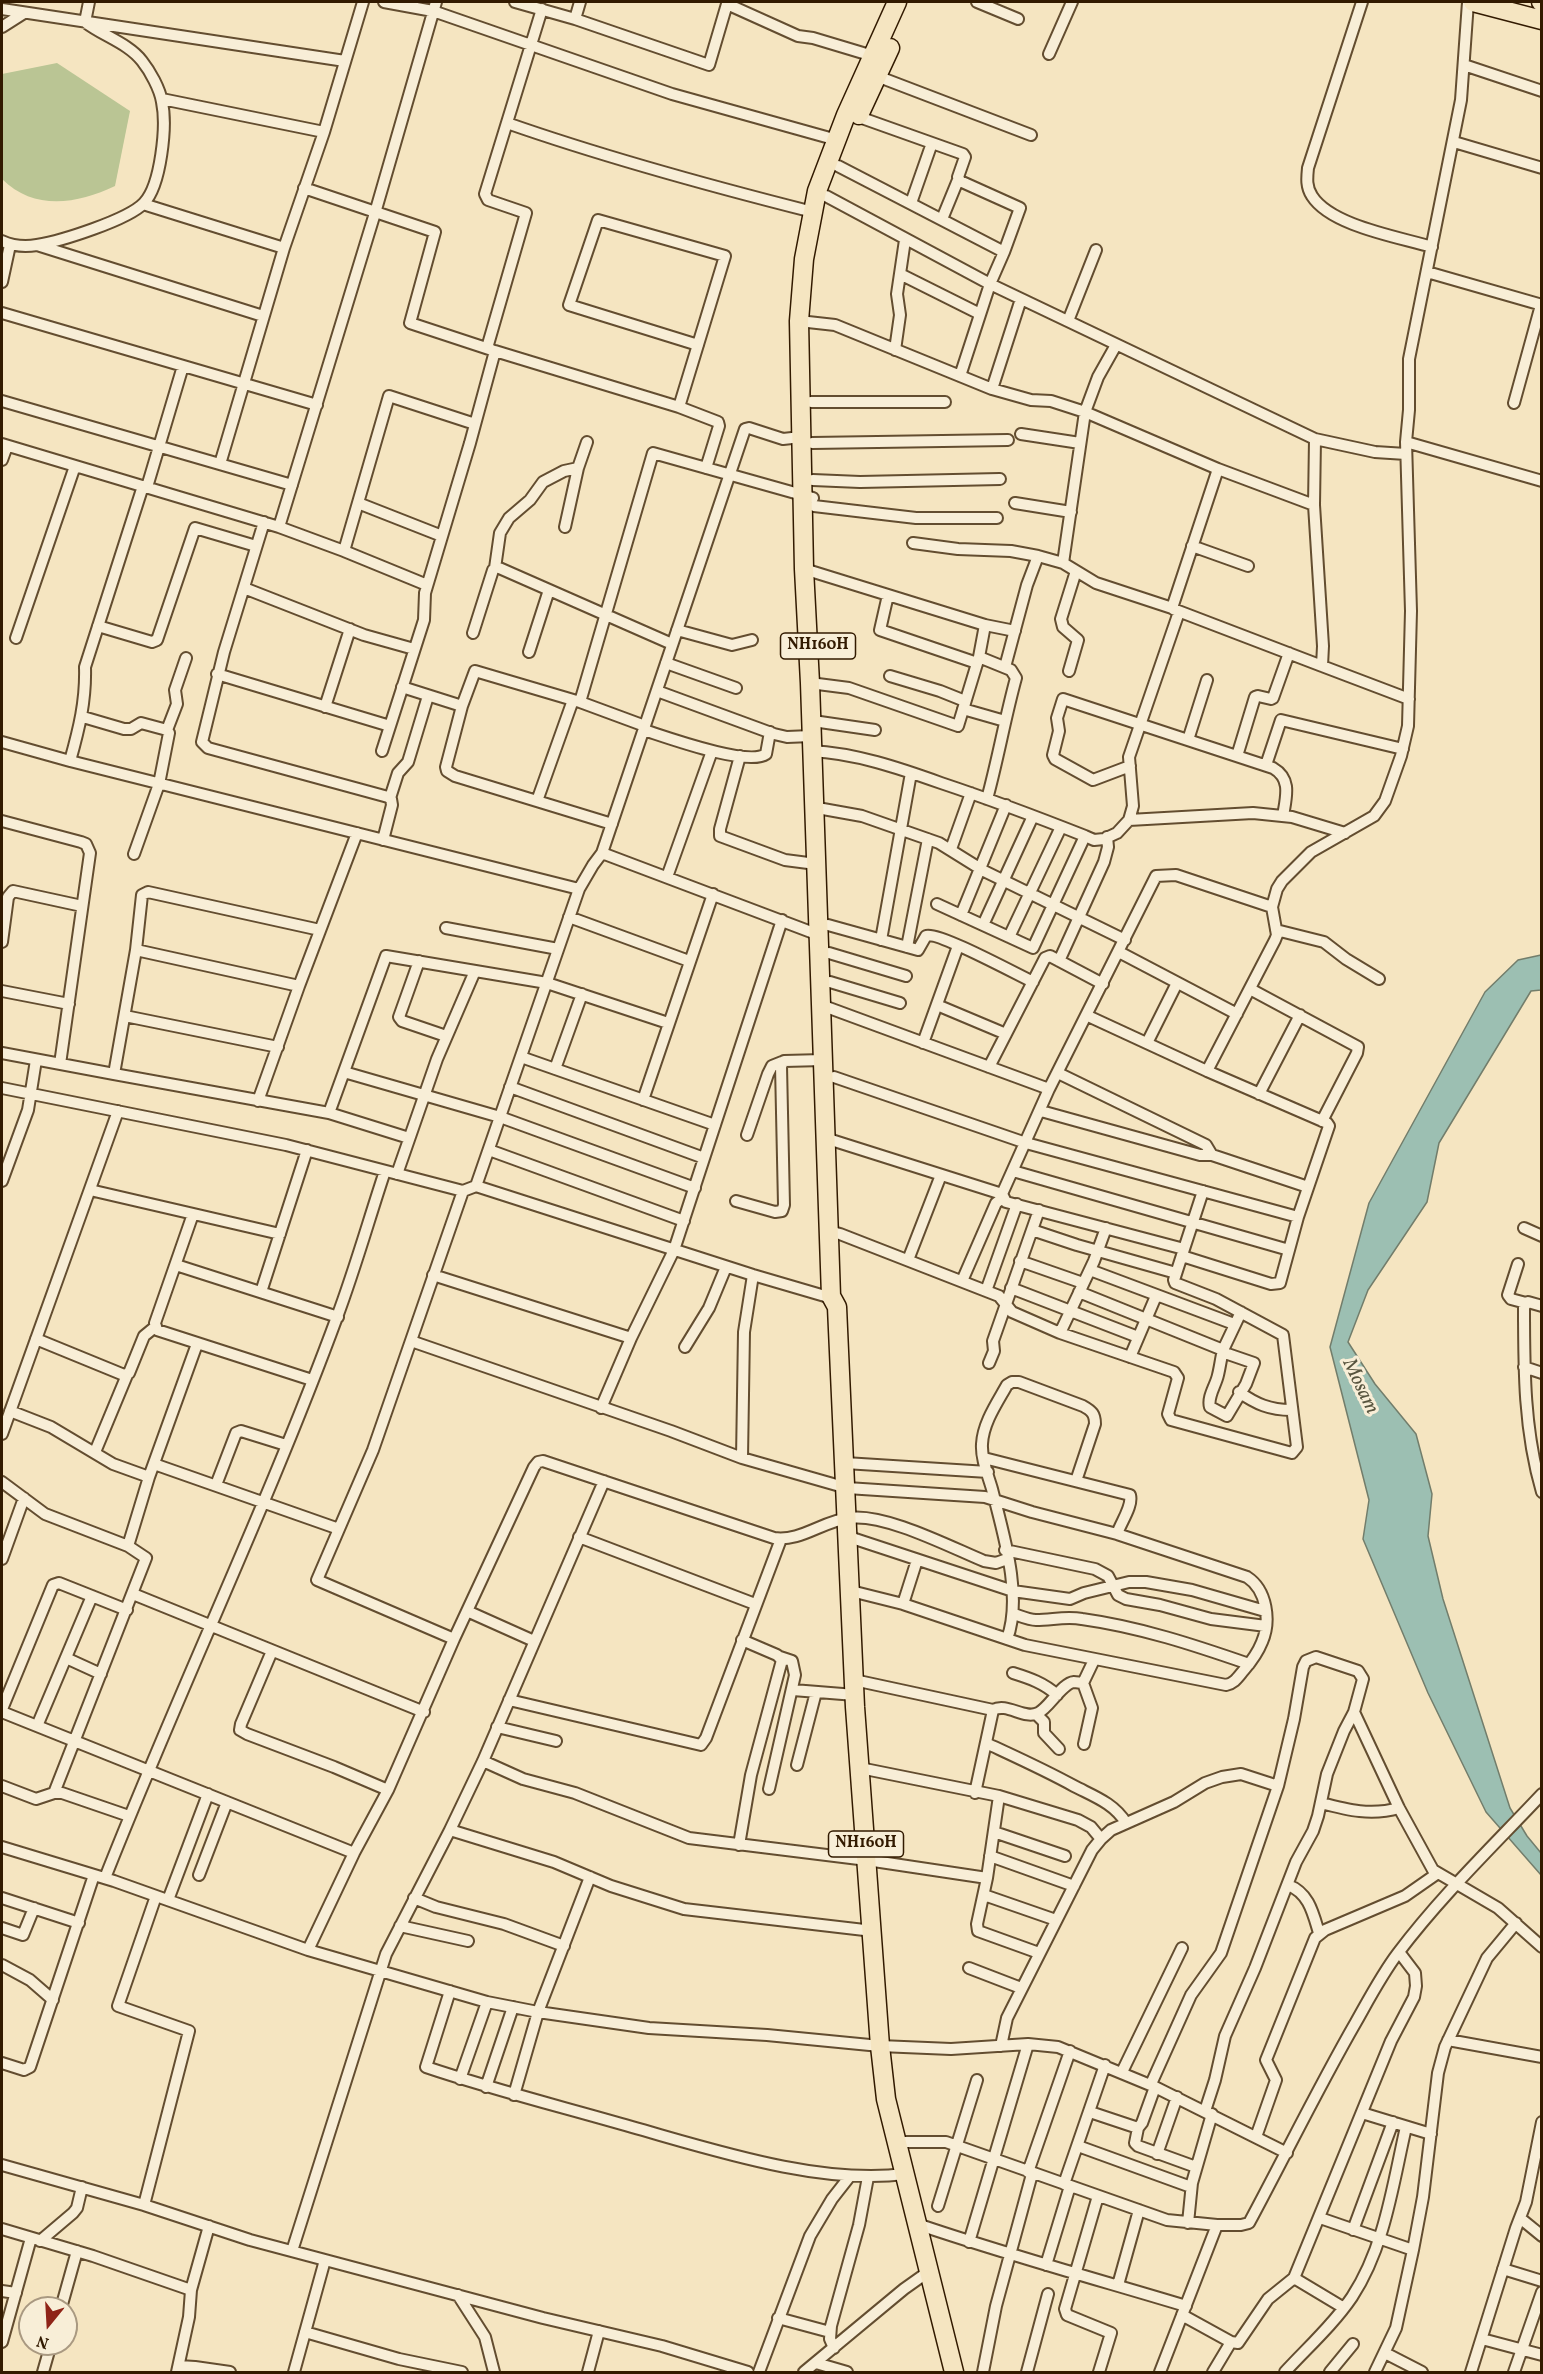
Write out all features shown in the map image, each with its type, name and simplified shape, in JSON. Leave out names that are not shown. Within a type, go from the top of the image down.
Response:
[{"type":"highway","name":"NH160H","points":[[810,500],[813,480],[807,440],[812,402],[805,322],[812,270],[826,196],[859,117],[872,68],[897,2]]},
{"type":"highway","name":"NH160H","points":[[909,2],[872,68],[837,140],[817,191],[804,259],[810,500],[809,571],[815,684],[816,864],[823,930],[829,953],[830,982],[823,1060],[831,1140],[854,1687],[880,2046],[886,2099],[954,2373]]},
{"type":"highway","points":[[1473,2],[1542,20]]},
{"type":"highway","name":"NH160H","points":[[816,740],[823,809],[823,930],[826,1007],[834,1077],[831,1140]]},
{"type":"street","points":[[85,22],[89,2]]},
{"type":"street","points":[[220,464],[284,248],[324,132],[363,2]]},
{"type":"street","points":[[384,2],[434,6],[531,45],[672,94],[837,140]]},
{"type":"street","points":[[515,2],[575,19],[709,65],[724,3],[798,36],[813,38],[872,68],[1031,135]]},
{"type":"street","points":[[575,19],[580,2]]},
{"type":"street","points":[[977,2],[1018,19]]},
{"type":"street","points":[[1049,54],[1072,2]]},
{"type":"street","points":[[1362,2],[1308,168],[1307,183],[1319,205],[1334,215],[1432,247]]},
{"type":"street","points":[[1207,1071],[1275,940],[1276,930],[1272,907],[1277,889],[1290,872],[1311,852],[1374,816],[1385,801],[1408,726],[1411,611],[1406,442],[1409,410],[1409,359],[1461,100],[1468,2]]},
{"type":"street","points":[[279,526],[375,213],[434,6]]},
{"type":"street","points":[[2,9],[345,61]]},
{"type":"street","points":[[382,751],[424,620],[427,585],[475,424],[491,349],[526,213],[485,197],[542,9]]},
{"type":"street","points":[[2,27],[24,13]]},
{"type":"street","points":[[37,245],[85,231],[132,212],[150,195],[159,170],[164,124],[162,99],[143,62],[136,54],[85,22]]},
{"type":"street","points":[[1464,65],[1542,91]]},
{"type":"street","points":[[162,99],[324,132]]},
{"type":"street","points":[[859,117],[964,156],[958,180],[942,219]]},
{"type":"street","points":[[507,123],[567,144],[726,190],[813,212]]},
{"type":"street","points":[[1454,142],[1542,168]]},
{"type":"street","points":[[911,204],[932,143]]},
{"type":"street","points":[[838,166],[1004,252]]},
{"type":"street","points":[[958,180],[1020,208],[990,284],[960,376]]},
{"type":"street","points":[[304,188],[435,232],[410,323],[679,407],[718,422],[719,426],[706,468]]},
{"type":"street","points":[[826,196],[904,240],[990,284],[1316,439],[1375,452],[1406,454]]},
{"type":"street","points":[[143,204],[284,248]]},
{"type":"street","points":[[679,407],[698,345],[725,256],[598,220],[569,305],[698,345]]},
{"type":"street","points":[[895,350],[900,315],[897,294],[904,240]]},
{"type":"street","points":[[2,282],[6,243],[37,245],[263,316]]},
{"type":"street","points":[[1068,321],[1096,250]]},
{"type":"street","points":[[1427,272],[1541,305],[1514,403]]},
{"type":"street","points":[[900,274],[980,314]]},
{"type":"street","points":[[992,389],[1021,299]]},
{"type":"street","points":[[2,314],[317,405]]},
{"type":"street","points":[[805,322],[835,326],[992,389],[1031,400],[1051,401],[1085,412],[1218,469],[1314,505]]},
{"type":"street","points":[[1063,564],[1085,412],[1098,377],[1116,345]]},
{"type":"street","points":[[70,761],[83,717],[86,690],[85,667],[159,446],[183,366]]},
{"type":"street","points":[[344,550],[389,396],[475,424]]},
{"type":"street","points":[[2,401],[292,485]]},
{"type":"street","points":[[812,402],[945,402]]},
{"type":"street","points":[[476,1186],[579,889],[602,853],[729,475],[747,428],[783,439],[1008,440]]},
{"type":"street","points":[[1021,434],[1080,443]]},
{"type":"street","points":[[1316,439],[1314,505],[1323,646],[1322,666]]},
{"type":"street","points":[[565,527],[578,479],[578,468],[588,442]]},
{"type":"street","points":[[1406,442],[1542,481]]},
{"type":"street","points":[[2,460],[4,445],[279,526],[427,585]]},
{"type":"street","points":[[537,801],[577,701],[606,615],[653,453],[810,500],[901,517],[997,518]]},
{"type":"street","points":[[16,638],[75,466]]},
{"type":"street","points":[[473,633],[495,568],[500,532],[509,518],[530,500],[543,482],[564,471],[578,468]]},
{"type":"street","points":[[816,740],[839,753],[911,772],[1006,805],[1094,840],[1117,833],[1129,820],[1133,806],[1129,757],[1174,610],[1172,608],[1218,469]]},
{"type":"street","points":[[813,480],[860,482],[1000,479]]},
{"type":"street","points":[[358,503],[442,536]]},
{"type":"street","points":[[1015,503],[1071,513]]},
{"type":"street","points":[[264,522],[218,674],[202,737],[204,745],[390,798]]},
{"type":"street","points":[[98,626],[152,642],[158,640],[195,528],[256,546]]},
{"type":"street","points":[[914,543],[958,549],[1011,551],[1038,556],[1063,564],[1096,583],[1409,699]]},
{"type":"street","points":[[1192,546],[1248,566]]},
{"type":"street","points":[[1005,667],[1027,585],[1038,556]]},
{"type":"street","points":[[495,568],[672,644]]},
{"type":"street","points":[[809,571],[985,625],[1015,631]]},
{"type":"street","points":[[1069,671],[1078,639],[1063,627],[1061,619],[1076,571]]},
{"type":"street","points":[[244,588],[350,629],[414,649]]},
{"type":"street","points":[[529,652],[549,590]]},
{"type":"street","points":[[888,595],[880,630],[1005,667],[1014,672],[1016,678],[1005,721],[1001,750],[987,799]]},
{"type":"street","points":[[815,684],[849,688],[958,726],[978,660],[985,625]]},
{"type":"street","points":[[325,707],[350,629]]},
{"type":"street","points":[[677,630],[732,645],[752,639]]},
{"type":"street","points":[[1238,756],[1256,697],[1272,699],[1289,653]]},
{"type":"street","points":[[134,854],[159,784],[168,737],[167,730],[177,704],[176,690],[186,658]]},
{"type":"street","points":[[666,663],[736,688]]},
{"type":"street","points":[[612,824],[455,776],[447,771],[446,767],[462,706],[473,672],[577,701],[644,728],[712,751],[740,756],[764,756],[770,732]]},
{"type":"street","points":[[218,674],[390,726]]},
{"type":"street","points":[[890,676],[940,691],[964,705],[1005,721]]},
{"type":"street","points":[[1188,740],[1207,680]]},
{"type":"street","points":[[402,687],[462,706]]},
{"type":"street","points":[[657,691],[787,737],[816,740],[876,730]]},
{"type":"street","points":[[383,840],[392,805],[390,798],[398,773],[408,762],[428,696]]},
{"type":"street","points":[[1130,766],[1093,780],[1055,759],[1053,755],[1059,730],[1057,718],[1062,701],[1066,699],[1266,765],[1281,772],[1286,782],[1283,816]]},
{"type":"street","points":[[83,717],[124,729],[131,729],[141,723],[167,730]]},
{"type":"street","points":[[1266,765],[1281,720],[1402,749]]},
{"type":"street","points":[[2,742],[159,784],[579,889]]},
{"type":"street","points":[[668,877],[712,751]]},
{"type":"street","points":[[740,756],[720,836],[785,860],[816,864]]},
{"type":"street","points":[[881,940],[911,772]]},
{"type":"street","points":[[951,849],[970,793]]},
{"type":"street","points":[[961,915],[1006,805]]},
{"type":"street","points":[[823,809],[862,816],[951,849],[980,869],[1125,940]]},
{"type":"street","points":[[1129,820],[1253,813],[1283,816],[1345,833]]},
{"type":"street","points":[[983,925],[1033,816]]},
{"type":"street","points":[[2,821],[86,844],[90,853],[60,1064]]},
{"type":"street","points":[[1008,937],[1061,827]]},
{"type":"street","points":[[258,1101],[357,833]]},
{"type":"street","points":[[937,904],[1034,947],[1084,836]]},
{"type":"street","points":[[1059,961],[1106,856],[1107,837]]},
{"type":"street","points":[[907,947],[928,840]]},
{"type":"street","points":[[602,853],[782,920],[920,949],[928,934],[951,941],[1033,982]]},
{"type":"street","points":[[962,1281],[996,1203],[1003,1196],[1049,1089],[1088,1016],[1153,879],[1161,874],[1176,875],[1272,907]]},
{"type":"street","points":[[2,942],[8,897],[13,891],[82,906]]},
{"type":"street","points":[[114,1074],[136,950],[142,895],[148,892],[320,930]]},
{"type":"street","points":[[644,1100],[712,894]]},
{"type":"street","points":[[569,917],[689,962]]},
{"type":"street","points":[[602,1408],[631,1338],[674,1250],[782,920]]},
{"type":"street","points":[[446,928],[558,949]]},
{"type":"street","points":[[1276,930],[1324,942],[1346,959],[1379,979]]},
{"type":"street","points":[[923,1043],[958,946]]},
{"type":"street","points":[[136,950],[299,986]]},
{"type":"street","points":[[1119,952],[1237,1014]]},
{"type":"street","points":[[829,953],[906,976]]},
{"type":"street","points":[[329,1113],[386,956],[547,983],[668,1023]]},
{"type":"street","points":[[989,1067],[1045,958],[1050,956],[1103,984]]},
{"type":"street","points":[[419,961],[399,1017],[402,1021],[446,1036]]},
{"type":"street","points":[[397,1174],[446,1036],[475,970]]},
{"type":"street","points":[[830,982],[900,1003]]},
{"type":"street","points":[[1147,1043],[1178,983]]},
{"type":"street","points":[[1250,989],[1356,1045],[1358,1050],[1322,1121]]},
{"type":"street","points":[[2,992],[69,1004]]},
{"type":"street","points":[[555,1069],[582,994]]},
{"type":"street","points":[[937,1005],[1006,1034]]},
{"type":"street","points":[[826,1007],[1049,1089]]},
{"type":"street","points":[[124,1016],[278,1047]]},
{"type":"street","points":[[831,1140],[1003,1196],[1006,1202],[1106,1228],[1183,1252],[1271,1284],[1278,1284],[1328,1130],[1327,1123],[1088,1016]]},
{"type":"street","points":[[1259,1094],[1300,1016]]},
{"type":"street","points":[[2,1053],[329,1113],[409,1138]]},
{"type":"street","points":[[521,1057],[715,1125]]},
{"type":"street","points":[[2,1181],[24,1122],[36,1060]]},
{"type":"street","points":[[747,1135],[772,1066],[782,1062],[823,1060]]},
{"type":"street","points":[[736,1201],[775,1212],[784,1209],[782,1062]]},
{"type":"street","points":[[344,1072],[500,1118],[694,1188]]},
{"type":"street","points":[[1058,1073],[1206,1145],[1212,1155]]},
{"type":"street","points":[[834,1077],[1026,1143],[1298,1217]]},
{"type":"street","points":[[2,1088],[308,1150],[463,1191],[476,1186],[837,1302]]},
{"type":"street","points":[[510,1088],[704,1158]]},
{"type":"street","points":[[2,1434],[118,1111]]},
{"type":"street","points":[[1041,1111],[1200,1155],[1212,1155],[1308,1187]]},
{"type":"street","points":[[261,1292],[308,1150]]},
{"type":"street","points":[[489,1150],[684,1221]]},
{"type":"street","points":[[2,2063],[24,2070],[30,2067],[79,1923],[129,1816],[264,1502],[338,1317],[385,1170]]},
{"type":"street","points":[[1012,1171],[1288,1250]]},
{"type":"street","points":[[908,1260],[941,1175]]},
{"type":"street","points":[[90,1190],[280,1234]]},
{"type":"street","points":[[454,1639],[317,1580],[373,1450],[463,1191]]},
{"type":"street","points":[[834,1232],[999,1296],[1012,1312],[1060,1333],[1174,1372],[1177,1375],[1167,1414],[1171,1419],[1292,1454],[1297,1447],[1283,1335],[1210,1296],[1175,1283],[1176,1273],[1203,1191]]},
{"type":"street","points":[[986,1291],[1017,1204]]},
{"type":"street","points":[[989,1363],[993,1341],[1039,1210]]},
{"type":"street","points":[[95,1452],[144,1336],[155,1327],[194,1214]]},
{"type":"street","points":[[1060,1333],[1090,1270],[1106,1228]]},
{"type":"street","points":[[1524,1228],[1542,1236]]},
{"type":"street","points":[[1032,1230],[1176,1273]]},
{"type":"street","points":[[1020,1261],[1145,1320],[1222,1351],[1254,1362],[1246,1384],[1239,1392],[1227,1416],[1208,1405],[1219,1374],[1222,1351],[1241,1312]]},
{"type":"street","points":[[1518,1264],[1508,1295],[1510,1299],[1542,1306]]},
{"type":"street","points":[[176,1265],[338,1317]]},
{"type":"street","points":[[685,1347],[709,1308],[726,1267]]},
{"type":"street","points":[[1090,1270],[1234,1324]]},
{"type":"street","points":[[433,1275],[631,1338]]},
{"type":"street","points":[[742,1458],[744,1332],[753,1275]]},
{"type":"street","points":[[1011,1288],[1138,1337]]},
{"type":"street","points":[[1130,1357],[1156,1296]]},
{"type":"street","points":[[1526,1303],[1524,1367],[1542,1492]]},
{"type":"street","points":[[155,1327],[161,1332],[312,1380]]},
{"type":"street","points":[[36,1339],[127,1375]]},
{"type":"street","points":[[411,1341],[742,1458],[847,1488],[948,1493],[995,1500],[1117,1534],[1247,1577],[1254,1581],[1262,1594],[1266,1626],[1262,1644],[1249,1664],[1234,1682],[1226,1685],[1025,1645],[903,1604],[851,1591]]},
{"type":"street","points":[[128,1546],[149,1477],[197,1344]]},
{"type":"street","points":[[1524,1367],[1542,1373]]},
{"type":"street","points":[[1007,1639],[1014,1614],[1014,1591],[982,1443],[992,1412],[1007,1385],[1019,1382],[1092,1411],[1095,1424],[1077,1481]]},
{"type":"street","points":[[1239,1392],[1259,1405],[1291,1410]]},
{"type":"street","points":[[10,1411],[51,1427],[113,1464],[149,1477]]},
{"type":"street","points":[[216,1485],[236,1433],[241,1431],[286,1445]]},
{"type":"street","points":[[984,1458],[1130,1495],[1130,1504],[1121,1520],[1117,1534]]},
{"type":"street","points":[[308,1950],[354,1853],[388,1790],[454,1639],[538,1462],[551,1463],[781,1539],[848,1518],[894,1525],[984,1561],[996,1563],[1006,1555],[1095,1569],[1108,1576],[1118,1594],[1126,1599],[1211,1618],[1266,1626]]},
{"type":"street","points":[[845,1463],[988,1472]]},
{"type":"street","points":[[154,1464],[339,1529]]},
{"type":"street","points":[[2,1482],[57,1520],[128,1546],[146,1558],[54,1793]]},
{"type":"street","points":[[292,2251],[380,1971],[400,1926],[483,1761],[604,1482]]},
{"type":"street","points":[[2,1558],[24,1498]]},
{"type":"street","points":[[579,1537],[755,1604]]},
{"type":"street","points":[[849,1537],[1014,1591],[1073,1599],[1084,1593],[1129,1582],[1167,1584],[1265,1611]]},
{"type":"street","points":[[509,1700],[701,1745],[706,1738],[781,1539]]},
{"type":"street","points":[[903,1604],[917,1560]]},
{"type":"street","points":[[127,1610],[58,1583],[53,1585],[2,1711],[354,1853]]},
{"type":"street","points":[[133,1594],[424,1712]]},
{"type":"street","points":[[37,1726],[92,1596]]},
{"type":"street","points":[[1073,1599],[1077,1605],[1078,1618]]},
{"type":"street","points":[[467,1611],[534,1641]]},
{"type":"street","points":[[1014,1614],[1035,1620],[1078,1618],[1166,1636],[1249,1664]]},
{"type":"street","points":[[742,1640],[792,1661],[795,1665],[793,1690],[769,1789]]},
{"type":"street","points":[[272,1650],[240,1730],[388,1790]]},
{"type":"street","points":[[740,1845],[751,1775],[782,1660],[780,1657]]},
{"type":"street","points":[[1188,2223],[1191,2187],[1196,2167],[1225,2036],[1256,1968],[1301,1851],[1312,1832],[1332,1760],[1354,1712],[1363,1679],[1361,1674],[1316,1657],[1306,1662],[1300,1675],[1294,1719],[1278,1786],[1221,1953],[1191,1995],[1153,2086],[1141,2127],[1138,2128],[1135,2143],[1138,2146],[1196,2167]]},
{"type":"street","points":[[66,1658],[101,1674]]},
{"type":"street","points":[[1084,1744],[1092,1708],[1083,1683],[1094,1660]]},
{"type":"street","points":[[1012,1673],[1036,1681],[1057,1695]]},
{"type":"street","points":[[1036,1714],[1071,1683],[1083,1683]]},
{"type":"street","points":[[793,1690],[816,1692],[854,1687],[993,1710],[1002,1707],[1036,1714],[1044,1722],[1044,1733],[1059,1749]]},
{"type":"street","points":[[797,1765],[816,1692]]},
{"type":"street","points":[[975,1793],[993,1710]]},
{"type":"street","points":[[1354,1712],[1399,1808],[1433,1870],[1498,1908],[1542,1947]]},
{"type":"street","points":[[497,1727],[556,1741]]},
{"type":"street","points":[[986,1743],[1048,1771],[1101,1800],[1118,1811],[1126,1822]]},
{"type":"street","points":[[483,1761],[523,1779],[575,1793],[689,1838],[867,1860],[987,1878]]},
{"type":"street","points":[[860,1767],[975,1793],[999,1796],[1078,1820],[1091,1827],[1101,1839]]},
{"type":"street","points":[[1001,2046],[1007,2018],[1021,1988],[1092,1850],[1101,1839],[1126,1822],[1174,1802],[1205,1783],[1222,1777],[1240,1774],[1278,1786]]},
{"type":"street","points":[[2,1786],[36,1799],[54,1793],[73,1796],[129,1816]]},
{"type":"street","points":[[168,1900],[208,1794]]},
{"type":"street","points":[[897,2142],[937,2140],[957,2145],[1030,2173],[1167,2220],[1217,2225],[1249,2223],[1339,2052],[1383,1975],[1399,1952],[1458,1883],[1542,1794]]},
{"type":"street","points":[[999,1796],[987,1878],[977,1924],[978,1931],[1039,1953]]},
{"type":"street","points":[[199,1875],[227,1802]]},
{"type":"street","points":[[1321,1803],[1365,1813],[1386,1812],[1399,1808]]},
{"type":"street","points":[[450,1830],[554,1862],[590,1877],[684,1909],[873,1931]]},
{"type":"street","points":[[994,1832],[1065,1856]]},
{"type":"street","points":[[2,1847],[168,1900],[308,1950],[487,2002],[538,2012],[649,2028],[767,2035],[880,2046],[942,2049],[1043,2044],[1070,2051],[1122,2072],[1208,2112],[1287,2153]]},
{"type":"street","points":[[990,1856],[1074,1886]]},
{"type":"street","points":[[1256,2137],[1276,2080],[1266,2060],[1315,1938],[1319,1933],[1405,1896],[1438,1873]]},
{"type":"street","points":[[514,2095],[538,2012],[590,1877]]},
{"type":"street","points":[[1288,1885],[1295,1888],[1308,1901],[1319,1933]]},
{"type":"street","points":[[984,1895],[1056,1920]]},
{"type":"street","points":[[144,2205],[189,2031],[118,2006],[156,1896]]},
{"type":"street","points":[[2,1898],[79,1923]]},
{"type":"street","points":[[414,1898],[436,1907],[504,1924],[564,1946]]},
{"type":"street","points":[[2,1928],[23,1935],[34,1908]]},
{"type":"street","points":[[1375,2373],[1396,2328],[1423,2197],[1438,2073],[1448,2040],[1487,1958],[1516,1923]]},
{"type":"street","points":[[400,1926],[468,1941]]},
{"type":"street","points":[[1122,2072],[1182,1948]]},
{"type":"street","points":[[917,2224],[1010,2255],[1118,2285],[1184,2310],[1231,2342],[1238,2343],[1268,2299],[1294,2278],[1391,2041],[1414,1997],[1415,1973],[1399,1952]]},
{"type":"street","points":[[2,1965],[30,1980],[53,2000]]},
{"type":"street","points":[[969,1968],[1021,1988]]},
{"type":"street","points":[[450,1991],[426,2067],[514,2095],[784,2166],[850,2176],[905,2174]]},
{"type":"street","points":[[460,2079],[487,2002]]},
{"type":"street","points":[[486,2087],[513,2007]]},
{"type":"street","points":[[1448,2040],[1542,2057]]},
{"type":"street","points":[[969,2242],[1028,2044]]},
{"type":"street","points":[[983,2373],[996,2306],[1030,2173],[1070,2051]]},
{"type":"street","points":[[1046,2265],[1078,2146],[1106,2065]]},
{"type":"street","points":[[938,2206],[977,2080]]},
{"type":"street","points":[[1157,2154],[1177,2097]]},
{"type":"street","points":[[1090,2112],[1138,2128]]},
{"type":"street","points":[[1362,2113],[1431,2134]]},
{"type":"street","points":[[1353,2230],[1393,2122]]},
{"type":"street","points":[[1471,2373],[1526,2202],[1542,2122]]},
{"type":"street","points":[[1285,2373],[1344,2308],[1363,2279],[1379,2238],[1406,2127]]},
{"type":"street","points":[[1078,2146],[1191,2187]]},
{"type":"street","points":[[2,2165],[144,2205],[292,2251],[662,2346],[748,2373]]},
{"type":"street","points":[[759,2373],[778,2318],[817,2222],[850,2176]]},
{"type":"street","points":[[834,2348],[830,2332],[859,2225],[868,2177]]},
{"type":"street","points":[[2,2342],[16,2293],[36,2240],[73,2213],[82,2187]]},
{"type":"street","points":[[1098,2196],[1065,2313],[1111,2333],[1099,2373]]},
{"type":"street","points":[[1118,2285],[1139,2210]]},
{"type":"street","points":[[1320,2218],[1413,2250]]},
{"type":"street","points":[[1520,2218],[1542,2236]]},
{"type":"street","points":[[1160,2373],[1217,2225]]},
{"type":"street","points":[[209,2226],[191,2290],[189,2317],[178,2369],[195,2367],[230,2373]]},
{"type":"street","points":[[2,2229],[191,2290]]},
{"type":"street","points":[[64,2296],[77,2252]]},
{"type":"street","points":[[294,2373],[325,2260]]},
{"type":"street","points":[[1503,2269],[1542,2281]]},
{"type":"street","points":[[804,2373],[904,2289],[928,2272]]},
{"type":"street","points":[[1294,2278],[1344,2308]]},
{"type":"street","points":[[2,2291],[16,2293]]},
{"type":"street","points":[[1514,2373],[1542,2292]]},
{"type":"street","points":[[1028,2373],[1048,2294]]},
{"type":"street","points":[[458,2295],[485,2337],[494,2373]]},
{"type":"street","points":[[778,2318],[830,2332]]},
{"type":"street","points":[[588,2373],[599,2331]]},
{"type":"street","points":[[305,2332],[399,2359],[462,2373]]},
{"type":"street","points":[[1482,2339],[1542,2355]]},
{"type":"street","points":[[1213,2373],[1231,2342]]},
{"type":"street","points":[[1330,2373],[1353,2344]]},
{"type":"street","points":[[1385,2353],[1422,2373]]},
{"type":"street","points":[[43,2373],[48,2356]]},
{"type":"street","points":[[816,2363],[846,2373]]},
{"type":"green space","points":[[57,63],[130,111],[115,186],[86,197],[56,201],[28,196],[14,189],[2,179],[2,74]]},
{"type":"water","name":"Mosam","points":[[1541,955],[1541,990],[1531,991],[1439,1143],[1427,1202],[1368,1290],[1348,1342],[1375,1384],[1416,1434],[1432,1494],[1428,1536],[1443,1599],[1510,1808],[1527,1836],[1541,1853],[1541,1875],[1486,1812],[1428,1693],[1363,1539],[1369,1500],[1330,1347],[1369,1203],[1485,992],[1518,960]]}]
